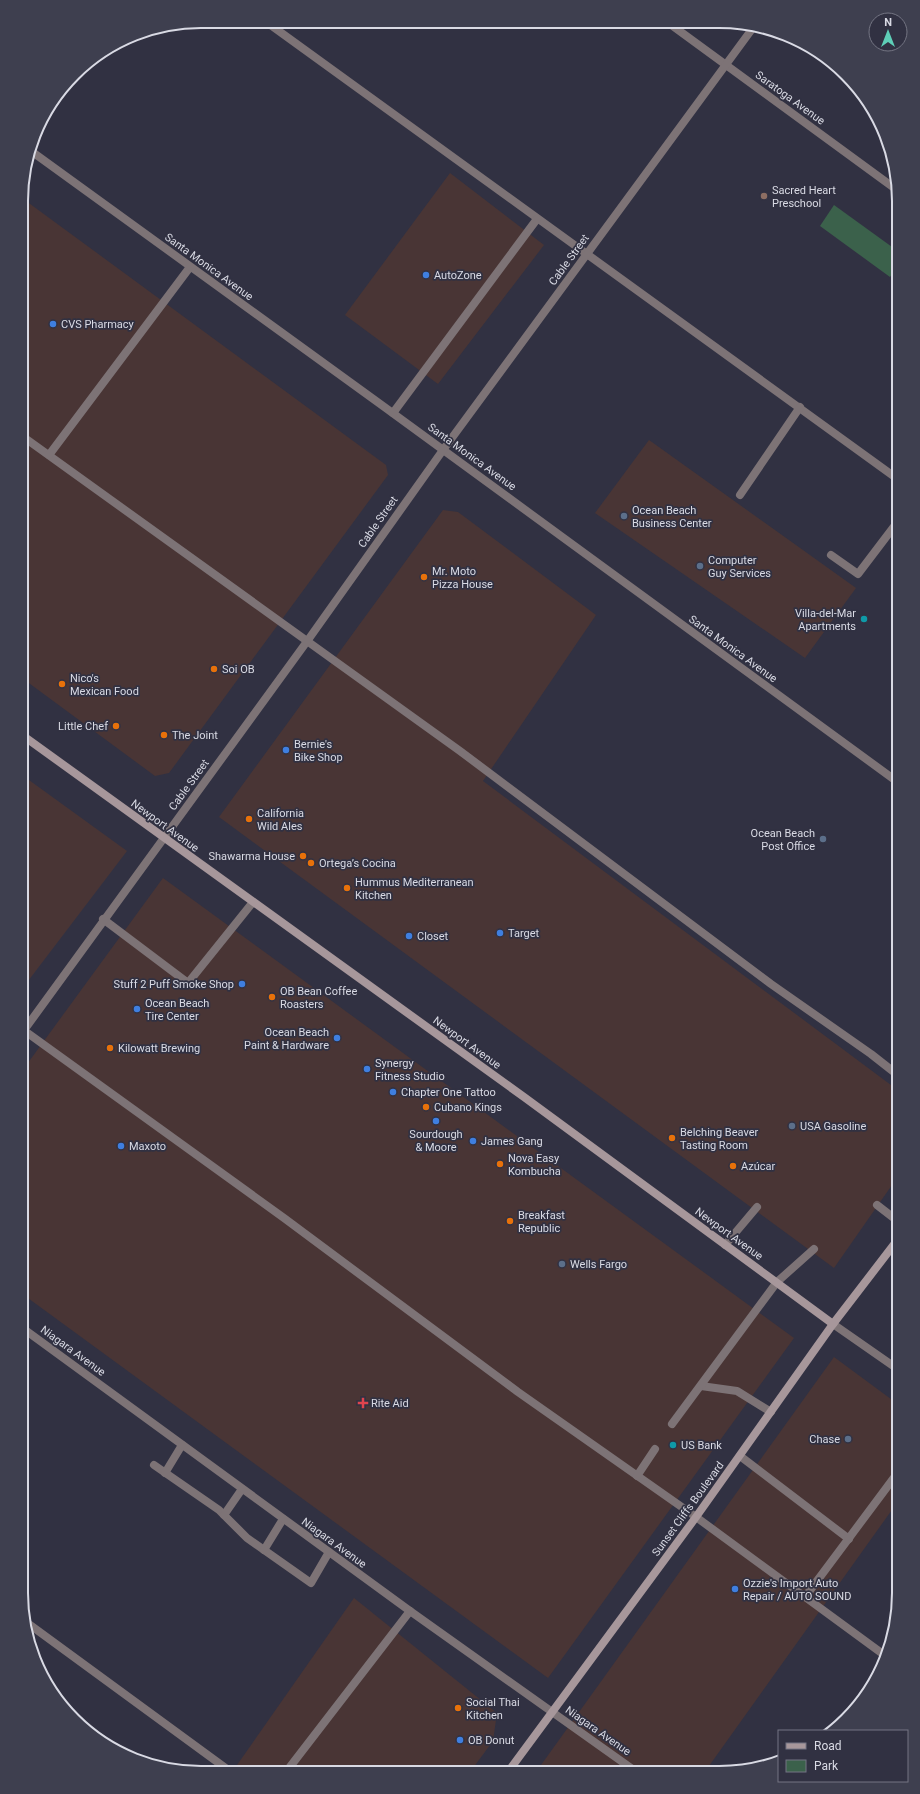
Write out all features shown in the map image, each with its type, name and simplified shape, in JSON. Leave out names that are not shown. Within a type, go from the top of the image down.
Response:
[{"type":"street","points":[[275,28],[892,475]]},
{"type":"street","name":"Saratoga Avenue","points":[[676,28],[892,186]]},
{"type":"street","name":"Cable Street","points":[[28,1023],[308,640],[443,450],[751,31]]},
{"type":"street","name":"Santa Monica Avenue","points":[[35,154],[393,413],[892,778]]},
{"type":"street","points":[[393,413],[537,219]]},
{"type":"street","points":[[49,455],[190,267]]},
{"type":"street","points":[[740,495],[800,407]]},
{"type":"street","points":[[28,440],[460,750],[777,989],[871,1054],[892,1070]]},
{"type":"street","points":[[831,555],[858,574],[892,529]]},
{"type":"street","name":"Newport Avenue","points":[[28,739],[833,1324],[892,1365]]},
{"type":"street","points":[[103,919],[188,983],[253,902]]},
{"type":"street","points":[[28,1035],[284,1218],[518,1392],[696,1517],[881,1653]]},
{"type":"street","points":[[877,1205],[892,1217]]},
{"type":"street","points":[[725,1245],[757,1207]]},
{"type":"street","name":"Sunset Cliffs Boulevard","points":[[512,1766],[696,1517],[833,1324],[892,1247]]},
{"type":"street","points":[[672,1424],[777,1282],[814,1249]]},
{"type":"street","name":"Niagara Avenue","points":[[28,1332],[410,1612],[628,1766]]},
{"type":"street","points":[[701,1386],[737,1391],[771,1412]]},
{"type":"street","points":[[165,1473],[182,1445]]},
{"type":"street","points":[[637,1476],[655,1448]]},
{"type":"street","points":[[740,1456],[849,1539]]},
{"type":"street","points":[[154,1466],[224,1515],[247,1538],[312,1583],[329,1552]]},
{"type":"street","points":[[805,1597],[892,1481]]},
{"type":"street","points":[[224,1515],[242,1489]]},
{"type":"street","points":[[264,1550],[283,1519]]},
{"type":"street","points":[[291,1766],[410,1612]]},
{"type":"street","points":[[31,1625],[223,1766]]},
{"type":"shaded area","points":[[450,173],[544,245],[438,384],[345,315]]},
{"type":"shaded area","points":[[28,202],[386,465],[388,475],[169,773],[155,776],[28,682]]},
{"type":"shaded area","points":[[649,440],[856,588],[805,658],[595,513]]},
{"type":"shaded area","points":[[443,510],[458,512],[596,615],[483,781],[892,1086],[892,1185],[834,1268],[219,817]]},
{"type":"shaded area","points":[[28,779],[127,851],[28,981]]},
{"type":"shaded area","points":[[163,878],[794,1338],[548,1678],[28,1298],[28,1063]]},
{"type":"shaded area","points":[[834,1357],[892,1400],[892,1510],[709,1766],[540,1766]]},
{"type":"shaded area","points":[[354,1598],[497,1713],[493,1741],[474,1766],[237,1765]]},
{"type":"green space","points":[[834,205],[892,247],[892,274],[890,277],[820,226]]},
{"type":"place","name":"Sacred Heart Preschool","points":[[764,196]]},
{"type":"place","name":"AutoZone","points":[[426,275]]},
{"type":"place","name":"CVS Pharmacy","points":[[53,324]]},
{"type":"place","name":"Ocean Beach Business Center","points":[[624,516]]},
{"type":"place","name":"Computer Guy Services","points":[[700,566]]},
{"type":"place","name":"Mr. Moto Pizza House","points":[[424,577]]},
{"type":"place","name":"Villa-del-Mar Apartments","points":[[864,619]]},
{"type":"place","name":"Soi OB","points":[[214,669]]},
{"type":"place","name":"Nico's Mexican Food","points":[[62,684]]},
{"type":"place","name":"Little Chef","points":[[116,726]]},
{"type":"place","name":"The Joint","points":[[164,735]]},
{"type":"place","name":"Bernie's Bike Shop","points":[[286,750]]},
{"type":"place","name":"California Wild Ales","points":[[249,819]]},
{"type":"place","name":"Ocean Beach Post Office","points":[[823,839]]},
{"type":"place","name":"Shawarma House","points":[[303,856]]},
{"type":"place","name":"Ortega’s Cocina","points":[[311,863]]},
{"type":"place","name":"Hummus Mediterranean Kitchen","points":[[347,888]]},
{"type":"place","name":"Target","points":[[500,933]]},
{"type":"place","name":"Closet","points":[[409,936]]},
{"type":"place","name":"Stuff 2 Puff Smoke Shop","points":[[242,984]]},
{"type":"place","name":"OB Bean Coffee Roasters","points":[[272,997]]},
{"type":"place","name":"Ocean Beach Tire Center","points":[[137,1009]]},
{"type":"place","name":"Ocean Beach Paint & Hardware","points":[[337,1038]]},
{"type":"place","name":"Kilowatt Brewing","points":[[110,1048]]},
{"type":"place","name":"Synergy Fitness Studio","points":[[367,1069]]},
{"type":"place","name":"Chapter One Tattoo","points":[[393,1092]]},
{"type":"place","name":"Cubano Kings","points":[[426,1107]]},
{"type":"place","name":"Sourdough & Moore","points":[[436,1121]]},
{"type":"place","name":"USA Gasoline","points":[[792,1126]]},
{"type":"place","name":"Belching Beaver Tasting Room","points":[[672,1138]]},
{"type":"place","name":"James Gang","points":[[473,1141]]},
{"type":"place","name":"Maxoto","points":[[121,1146]]},
{"type":"place","name":"Nova Easy Kombucha","points":[[500,1164]]},
{"type":"place","name":"Azúcar","points":[[733,1166]]},
{"type":"place","name":"Breakfast Republic","points":[[510,1221]]},
{"type":"place","name":"Wells Fargo","points":[[562,1264]]},
{"type":"place","name":"Rite Aid","points":[[363,1403]]},
{"type":"place","name":"Chase","points":[[848,1439]]},
{"type":"place","name":"US Bank","points":[[673,1445]]},
{"type":"place","name":"Ozzie's Import Auto Repair / AUTO SOUND","points":[[735,1589]]},
{"type":"place","name":"Social Thai Kitchen","points":[[458,1708]]},
{"type":"place","name":"OB Donut","points":[[460,1740]]}]
